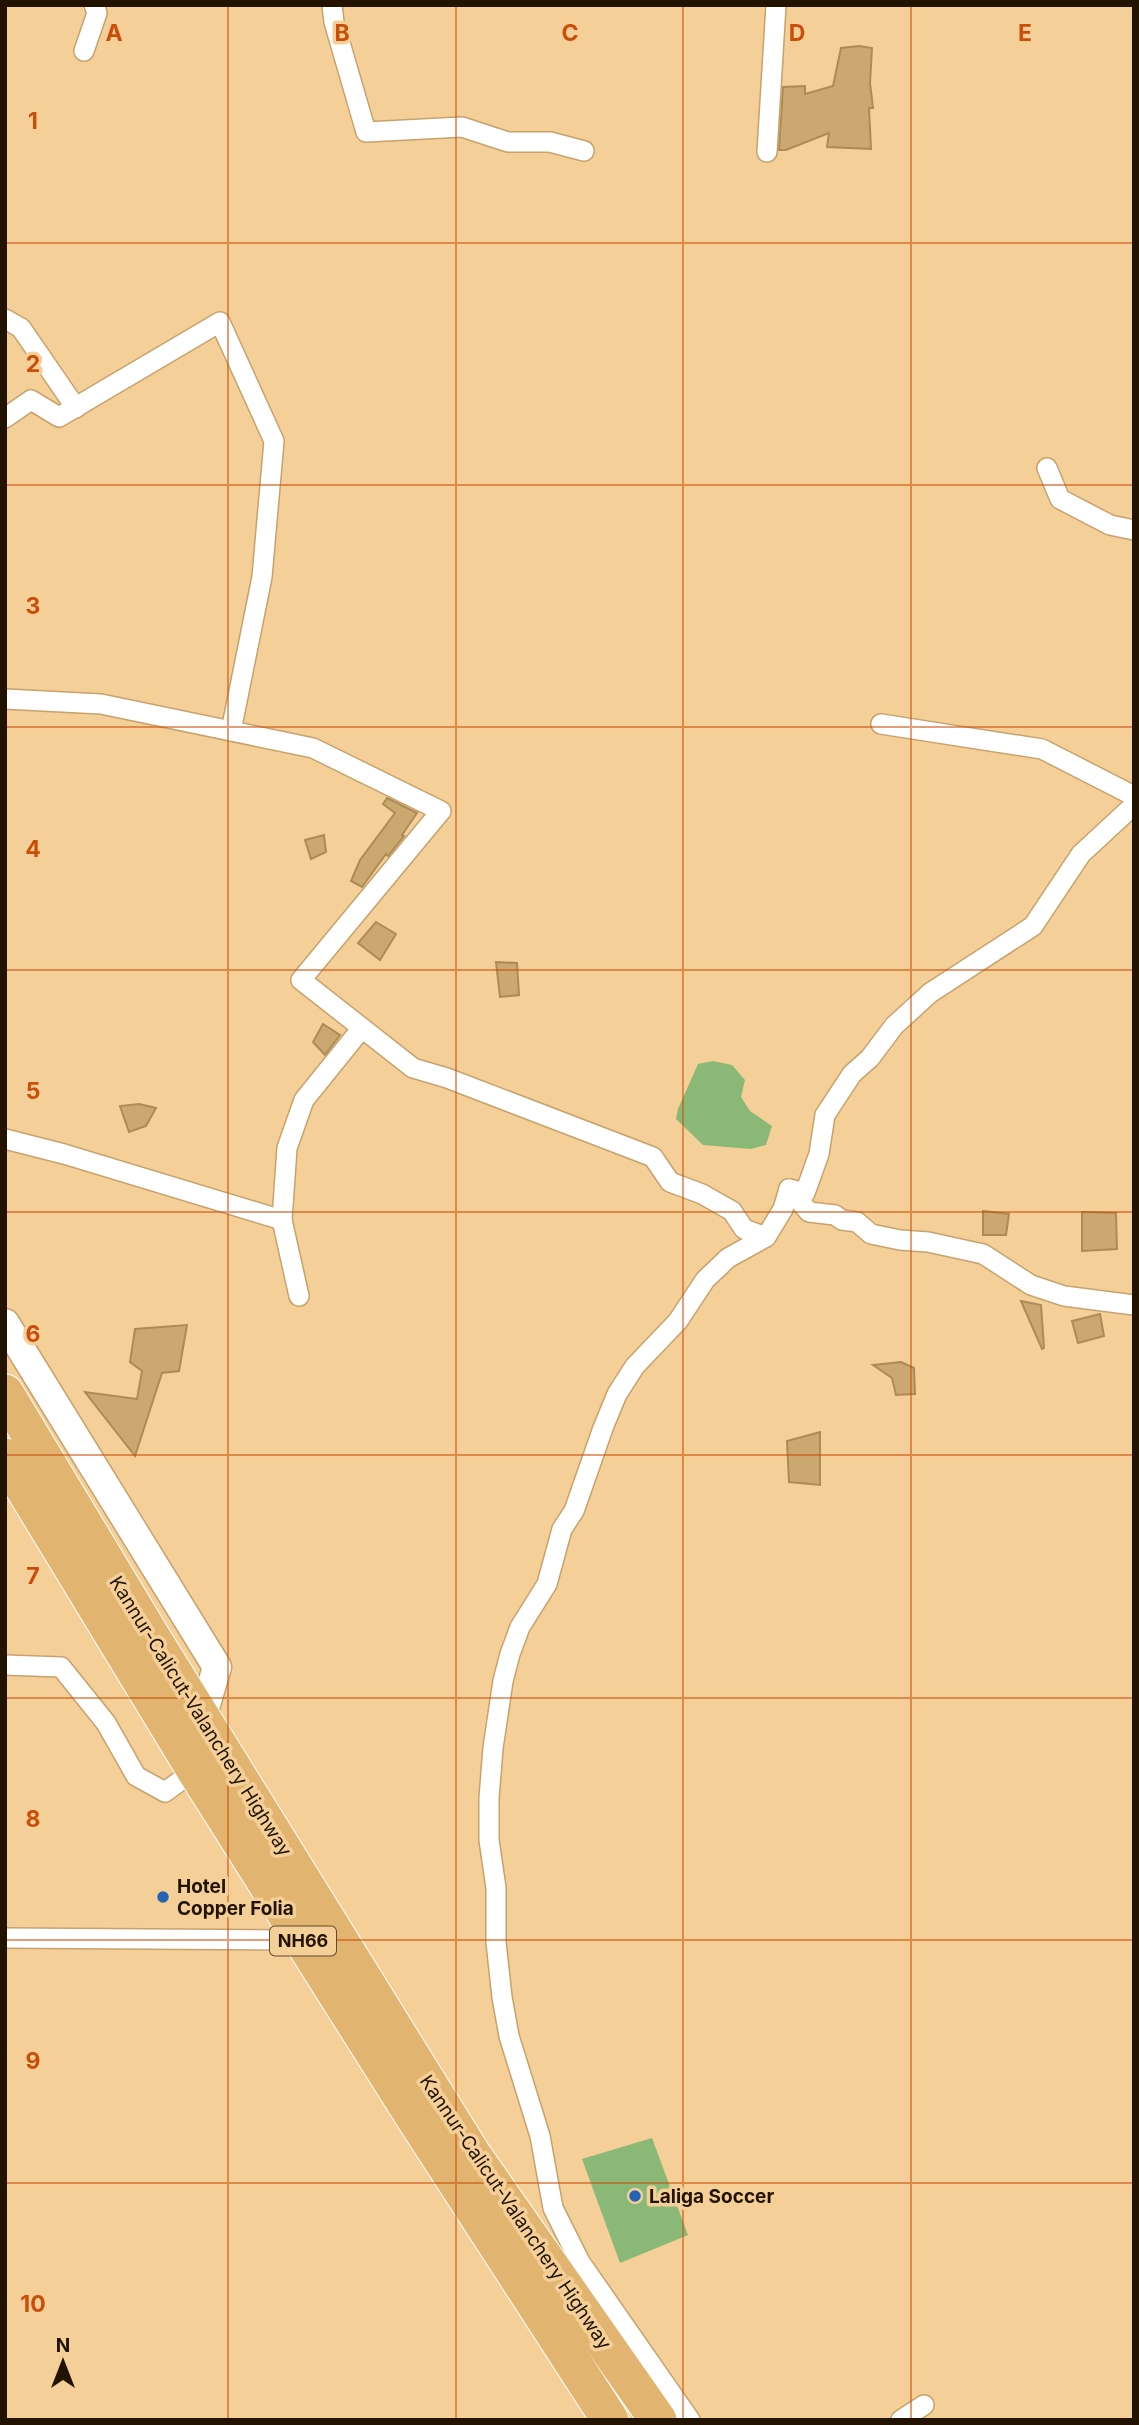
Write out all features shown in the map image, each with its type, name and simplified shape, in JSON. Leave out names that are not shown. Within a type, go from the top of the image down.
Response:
[{"type":"highway","name":"Kannur-Calicut-Valanchery Highway","points":[[5,1393],[472,2154],[658,2420]]},
{"type":"highway","name":"Kannur-Calicut-Valanchery Highway","points":[[5,1457],[195,1770],[610,2420]]},
{"type":"street","points":[[84,51],[97,13],[94,5]]},
{"type":"street","points":[[332,5],[334,22],[366,132],[462,127],[508,142],[550,142],[584,151]]},
{"type":"street","points":[[767,152],[776,5]]},
{"type":"street","points":[[5,418],[31,400],[59,417],[220,322],[274,441],[262,577],[231,731]]},
{"type":"street","points":[[10,329],[76,408]]},
{"type":"street","points":[[1048,468],[1060,499],[1110,525],[1134,530]]},
{"type":"street","points":[[5,699],[101,704],[313,748],[441,811],[301,980],[413,1068],[447,1078],[653,1157],[670,1182],[702,1194],[732,1211],[744,1229],[766,1237]]},
{"type":"street","points":[[881,724],[1042,749],[1134,796]]},
{"type":"street","points":[[789,1189],[805,1193],[818,1154],[825,1115],[852,1074],[870,1058],[894,1026],[930,993],[1033,926],[1081,854],[1134,804]]},
{"type":"street","points":[[299,1296],[282,1220],[287,1148],[304,1100],[362,1028]]},
{"type":"street","points":[[5,1139],[64,1154],[282,1220]]},
{"type":"street","points":[[690,2420],[580,2262],[553,2208],[540,2136],[509,2036],[502,1997],[496,1942],[496,1888],[489,1840],[493,1748],[510,1654],[520,1627],[547,1584],[562,1530],[574,1511],[617,1394],[635,1366],[678,1321],[705,1280],[728,1258],[766,1237],[783,1209],[789,1189]]},
{"type":"street","points":[[789,1189],[809,1212],[835,1215],[842,1220],[857,1222],[871,1234],[928,1242],[983,1254],[1031,1285],[1063,1296],[1134,1305]]},
{"type":"street","points":[[5,1323],[217,1667],[202,1718]]},
{"type":"street","points":[[5,1665],[61,1667],[106,1723],[136,1776],[165,1792],[195,1770]]},
{"type":"street","points":[[5,1938],[303,1940]]},
{"type":"street","points":[[901,2420],[924,2405]]},
{"type":"green space","points":[[713,1061],[732,1065],[745,1080],[741,1097],[750,1111],[772,1126],[766,1145],[751,1149],[703,1145],[676,1119],[698,1064]]},
{"type":"green space","name":"Laliga Soccer","points":[[652,2138],[688,2235],[620,2263],[582,2159]]},
{"type":"building","points":[[841,48],[872,48],[870,83],[873,108],[869,108],[871,149],[827,147],[829,133],[786,150],[779,150],[783,87],[805,86],[805,94],[833,86]]},
{"type":"building","points":[[387,798],[417,813],[402,835],[404,836],[388,856],[386,854],[362,887],[351,881],[360,860],[395,813],[383,804]]},
{"type":"building","points":[[324,835],[326,852],[311,859],[305,840]]},
{"type":"building","points":[[376,922],[396,934],[380,960],[358,943]]},
{"type":"building","points":[[496,962],[517,963],[519,995],[500,997]]},
{"type":"building","points":[[323,1024],[340,1035],[325,1055],[313,1042]]},
{"type":"building","points":[[139,1104],[156,1108],[146,1126],[129,1132],[120,1106]]},
{"type":"building","points":[[983,1211],[1009,1214],[1006,1235],[983,1235]]},
{"type":"building","points":[[1082,1212],[1116,1213],[1117,1249],[1082,1251]]},
{"type":"building","points":[[1021,1301],[1041,1305],[1042,1349]]},
{"type":"building","points":[[1100,1314],[1104,1336],[1078,1343],[1072,1321]]},
{"type":"building","points":[[187,1325],[179,1371],[162,1373],[135,1456],[85,1392],[137,1399],[142,1371],[130,1362],[135,1329]]},
{"type":"building","points":[[901,1362],[914,1368],[915,1394],[896,1395],[892,1378],[873,1365]]},
{"type":"building","points":[[820,1432],[820,1485],[789,1482],[787,1441]]},
{"type":"place","name":"Hotel Copper Folia","points":[[163,1897]]},
{"type":"place","name":"Laliga Soccer","points":[[635,2196]]}]
